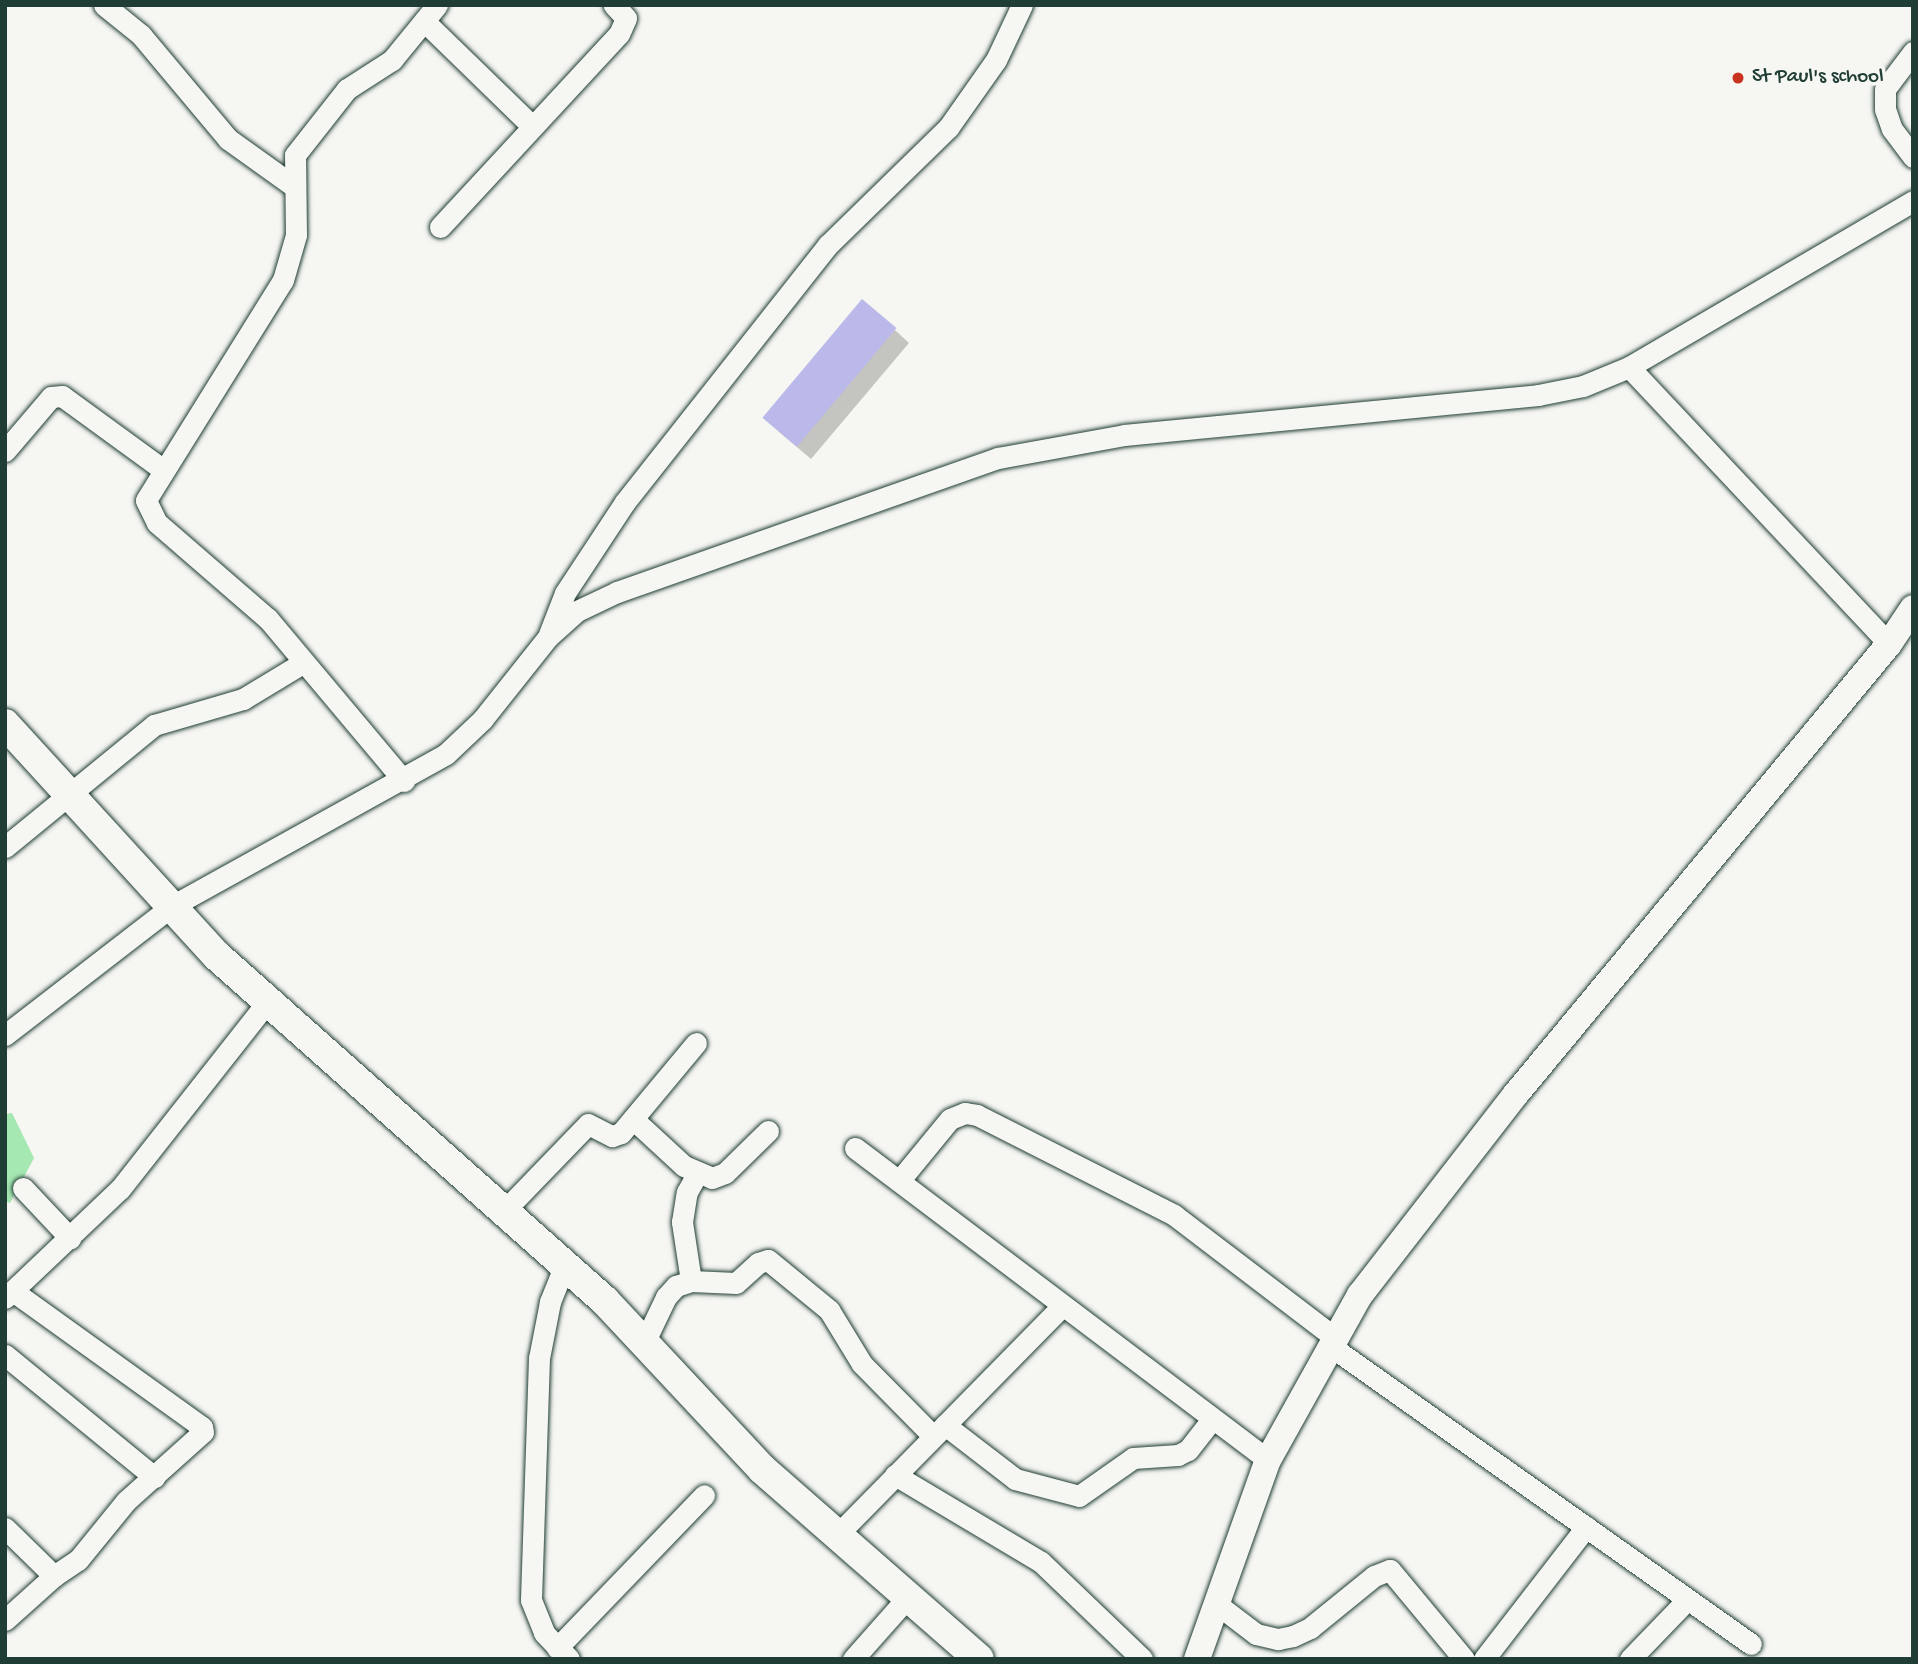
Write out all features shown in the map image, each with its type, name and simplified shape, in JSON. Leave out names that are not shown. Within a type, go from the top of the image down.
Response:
[{"type":"main road","points":[[5,724],[172,906],[267,1002],[564,1267],[644,1343],[762,1469],[979,1659]]},
{"type":"street","points":[[104,5],[141,35],[228,139],[295,187]]},
{"type":"street","points":[[440,227],[531,125],[625,26],[626,18],[614,5]]},
{"type":"street","points":[[548,637],[565,593],[625,502],[828,245],[948,128],[996,60],[1022,5]]},
{"type":"street","points":[[404,781],[248,599],[148,512],[146,500],[162,469],[283,280],[296,236],[295,155],[306,137],[347,89],[392,60],[431,13],[531,125]]},
{"type":"street","points":[[1913,52],[1885,89],[1885,110],[1892,129],[1913,157]]},
{"type":"street","points":[[5,1035],[172,906],[404,781],[446,754],[482,720],[548,637],[577,611],[617,592],[998,458],[1124,436],[1538,395],[1583,386],[1629,367],[1913,201]]},
{"type":"street","points":[[1629,367],[1889,644]]},
{"type":"street","points":[[5,451],[51,397],[61,396],[162,469]]},
{"type":"street","points":[[1198,1659],[1268,1460],[1332,1341],[1394,1247],[1516,1094],[1889,644],[1913,608]]},
{"type":"street","points":[[5,847],[154,725],[243,699],[304,662]]},
{"type":"street","points":[[5,1620],[54,1576],[78,1560],[126,1501],[198,1439],[202,1427],[9,1295],[120,1189],[267,1002]]},
{"type":"street","points":[[503,1212],[588,1124],[612,1136],[633,1119],[696,1043]]},
{"type":"street","points":[[899,1181],[956,1114],[996,1122],[1174,1215],[1332,1341],[1751,1644]]},
{"type":"street","points":[[633,1119],[697,1174],[712,1178],[725,1173],[768,1131]]},
{"type":"street","points":[[855,1148],[1061,1307],[1268,1460]]},
{"type":"street","points":[[691,1280],[682,1222],[687,1192],[697,1174]]},
{"type":"street","points":[[23,1188],[70,1238]]},
{"type":"street","points":[[644,1343],[666,1297],[691,1280],[736,1283],[758,1263],[768,1260],[783,1268],[829,1310],[862,1364],[939,1431],[1015,1479],[1079,1496],[1133,1458],[1178,1455],[1188,1450],[1212,1419]]},
{"type":"street","points":[[564,1267],[550,1302],[539,1358],[531,1600],[544,1633],[563,1653],[704,1495]]},
{"type":"street","points":[[837,1535],[1061,1307]]},
{"type":"street","points":[[5,1355],[154,1477]]},
{"type":"street","points":[[895,1475],[1041,1562],[1142,1659]]},
{"type":"street","points":[[1484,1659],[1586,1527]]},
{"type":"street","points":[[5,1528],[54,1576]]},
{"type":"street","points":[[1218,1605],[1256,1634],[1270,1639],[1293,1636],[1310,1628],[1374,1576],[1390,1570],[1464,1659]]},
{"type":"street","points":[[853,1659],[908,1597]]},
{"type":"street","points":[[1630,1659],[1688,1600]]},
{"type":"green space","points":[[12,1113],[34,1158],[10,1203],[5,1201],[5,1114]]},
{"type":"building","points":[[862,299],[896,328],[797,447],[762,418]]},
{"type":"place","name":"St Paul's school","points":[[1738,78]]}]
